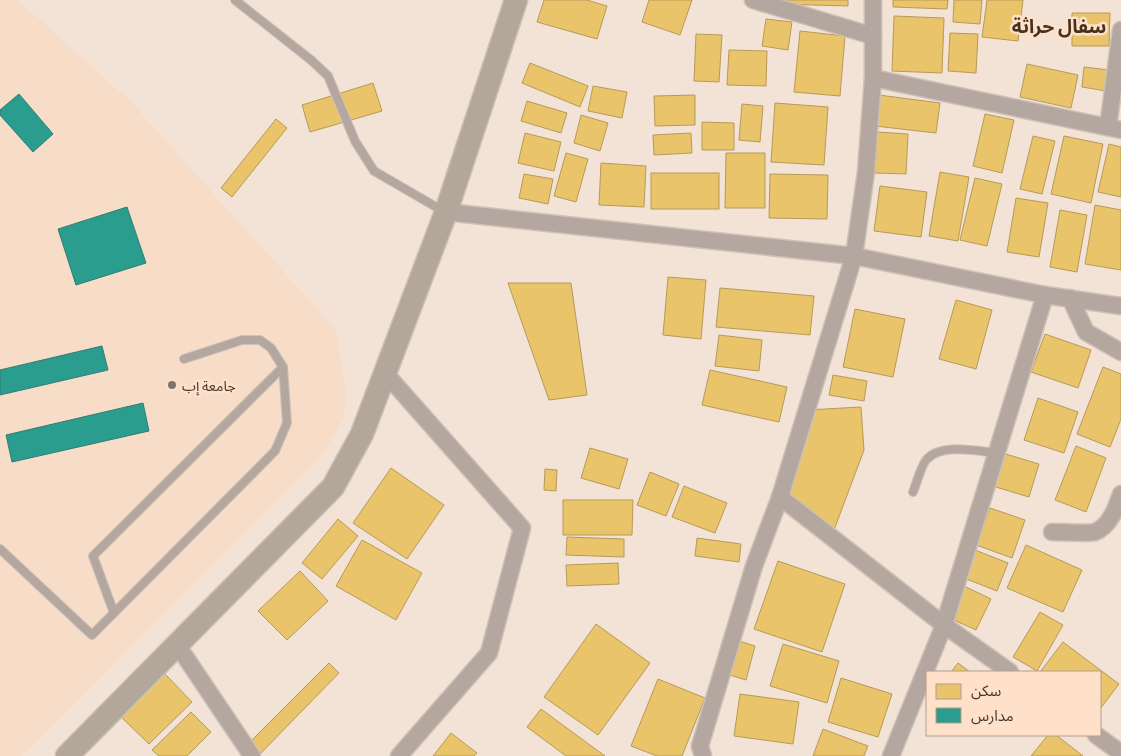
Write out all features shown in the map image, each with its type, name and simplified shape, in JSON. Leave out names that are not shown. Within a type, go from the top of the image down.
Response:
[{"type":"main road","points":[[68,756],[333,487],[362,434],[386,374],[446,212],[516,0]]},
{"type":"street","points":[[754,0],[873,36]]},
{"type":"street","points":[[703,756],[700,746],[754,566],[780,497],[854,256],[866,172],[873,78],[872,0]]},
{"type":"street","points":[[873,78],[1114,128],[1121,30]]},
{"type":"street","points":[[446,212],[854,256],[1045,295],[1121,306]]},
{"type":"street","points":[[891,756],[944,625],[1045,295]]},
{"type":"street","points":[[1070,298],[1086,332],[1121,352]]},
{"type":"street","points":[[386,374],[522,528],[488,653],[399,756]]},
{"type":"street","points":[[1052,532],[1094,532],[1104,526],[1113,515],[1121,494]]},
{"type":"street","points":[[780,497],[944,625],[1009,671]]},
{"type":"street","points":[[178,646],[252,756]]},
{"type":"street","points":[[1097,736],[1121,755]]},
{"type":"lane","points":[[235,0],[311,60],[328,76],[355,141],[374,171],[446,212]]},
{"type":"lane","points":[[0,549],[92,635],[275,451],[287,423],[283,367],[271,348],[260,340],[242,340],[184,359]]},
{"type":"lane","points":[[114,612],[93,556],[283,367]]},
{"type":"lane","points":[[913,492],[926,460],[938,452],[951,449],[996,453]]},
{"type":"shaded area","name":"جامعة إب","points":[[0,0],[18,0],[131,102],[336,330],[346,394],[344,417],[325,451],[22,756],[0,756]]},
{"type":"building: سكن","points":[[544,0],[587,0],[607,6],[597,39],[537,22]]},
{"type":"building: سكن","points":[[649,0],[692,0],[680,35],[642,22]]},
{"type":"building: سكن","points":[[778,0],[848,0],[848,6],[778,4]]},
{"type":"building: سكن","points":[[893,0],[948,0],[947,9],[893,7]]},
{"type":"building: سكن","points":[[954,0],[982,0],[980,24],[953,22]]},
{"type":"building: سكن","points":[[987,0],[1023,0],[1018,41],[982,37]]},
{"type":"building: سكن","points":[[1072,13],[1110,13],[1109,46],[1072,46]]},
{"type":"building: سكن","points":[[894,16],[944,18],[942,73],[892,71]]},
{"type":"building: سكن","points":[[766,19],[792,22],[788,50],[762,46]]},
{"type":"building: سكن","points":[[800,31],[845,36],[840,96],[794,92]]},
{"type":"building: سكن","points":[[950,33],[978,34],[976,73],[948,71]]},
{"type":"building: سكن","points":[[696,34],[722,35],[719,82],[694,81]]},
{"type":"building: سكن","points":[[729,50],[767,51],[766,86],[727,85]]},
{"type":"building: سكن","points":[[530,63],[588,86],[580,107],[522,83]]},
{"type":"building: سكن","points":[[1027,64],[1078,75],[1071,108],[1020,97]]},
{"type":"building: سكن","points":[[1084,67],[1109,70],[1106,91],[1082,87]]},
{"type":"building: سكن","points":[[373,83],[382,111],[310,132],[302,105]]},
{"type":"building: سكن","points":[[593,86],[627,92],[622,118],[588,111]]},
{"type":"building: سكن","points":[[695,95],[695,125],[655,126],[654,96]]},
{"type":"building: سكن","points":[[879,95],[940,103],[936,133],[875,126]]},
{"type":"building: سكن","points":[[527,101],[567,113],[561,133],[521,121]]},
{"type":"building: سكن","points":[[775,103],[828,107],[824,165],[771,162]]},
{"type":"building: سكن","points":[[742,104],[763,106],[760,142],[739,140]]},
{"type":"building: سكن","points":[[985,114],[1014,120],[1002,173],[973,166]]},
{"type":"building: سكن","points":[[581,115],[608,123],[600,151],[574,143]]},
{"type":"building: سكن","points":[[276,119],[287,128],[232,197],[221,188]]},
{"type":"building: سكن","points":[[702,122],[734,123],[734,150],[702,150]]},
{"type":"building: سكن","points":[[877,132],[908,134],[906,174],[875,173]]},
{"type":"building: سكن","points":[[525,133],[561,142],[554,171],[518,163]]},
{"type":"building: سكن","points":[[691,133],[692,153],[654,155],[653,135]]},
{"type":"building: سكن","points":[[1033,136],[1055,141],[1042,194],[1020,189]]},
{"type":"building: سكن","points":[[1064,136],[1103,144],[1091,203],[1051,194]]},
{"type":"building: سكن","points":[[1109,144],[1121,147],[1121,197],[1098,192]]},
{"type":"building: سكن","points":[[566,153],[588,159],[576,202],[554,196]]},
{"type":"building: سكن","points":[[726,153],[765,153],[765,208],[725,208]]},
{"type":"building: سكن","points":[[601,163],[646,166],[644,207],[599,205]]},
{"type":"building: سكن","points":[[940,172],[969,177],[958,241],[929,236]]},
{"type":"building: سكن","points":[[651,173],[719,173],[719,209],[651,209]]},
{"type":"building: سكن","points":[[524,174],[553,179],[548,204],[519,198]]},
{"type":"building: سكن","points":[[770,174],[828,175],[827,219],[769,218]]},
{"type":"building: سكن","points":[[975,178],[1002,184],[987,246],[960,240]]},
{"type":"building: سكن","points":[[880,186],[927,192],[921,237],[874,231]]},
{"type":"building: سكن","points":[[1016,198],[1048,203],[1039,257],[1007,252]]},
{"type":"building: سكن","points":[[1095,205],[1121,210],[1121,270],[1085,264]]},
{"type":"building: سكن","points":[[1060,210],[1087,215],[1077,272],[1050,267]]},
{"type":"building: سكن","points":[[668,277],[706,280],[701,339],[663,335]]},
{"type":"building: سكن","points":[[508,283],[571,283],[587,395],[549,400]]},
{"type":"building: سكن","points":[[720,288],[814,296],[810,335],[716,327]]},
{"type":"building: سكن","points":[[956,300],[992,310],[976,369],[939,359]]},
{"type":"building: سكن","points":[[855,309],[905,319],[893,377],[843,367]]},
{"type":"building: سكن","points":[[1045,334],[1091,350],[1078,388],[1031,372]]},
{"type":"building: سكن","points":[[719,335],[762,340],[759,371],[715,366]]},
{"type":"building: سكن","points":[[1103,367],[1121,374],[1121,419],[1110,447],[1077,434]]},
{"type":"building: سكن","points":[[710,370],[787,387],[779,422],[702,405]]},
{"type":"building: سكن","points":[[833,375],[867,381],[864,401],[829,395]]},
{"type":"building: سكن","points":[[1038,398],[1078,412],[1064,453],[1024,440]]},
{"type":"building: سكن","points":[[861,407],[864,450],[834,530],[772,493],[807,410]]},
{"type":"building: سكن","points":[[1076,446],[1106,458],[1086,512],[1055,500]]},
{"type":"building: سكن","points":[[590,448],[628,459],[619,489],[581,478]]},
{"type":"building: سكن","points":[[999,452],[1039,464],[1029,497],[989,485]]},
{"type":"building: سكن","points":[[391,468],[444,505],[407,559],[353,523]]},
{"type":"building: سكن","points":[[545,469],[557,470],[556,491],[544,490]]},
{"type":"building: سكن","points":[[650,472],[679,484],[666,516],[637,505]]},
{"type":"building: سكن","points":[[684,486],[727,503],[715,533],[672,517]]},
{"type":"building: سكن","points":[[563,500],[633,500],[632,535],[563,535]]},
{"type":"building: سكن","points":[[990,508],[1025,520],[1012,558],[976,545]]},
{"type":"building: سكن","points":[[338,519],[358,536],[322,579],[302,563]]},
{"type":"building: سكن","points":[[567,537],[624,539],[624,557],[566,555]]},
{"type":"building: سكن","points":[[697,538],[741,544],[739,562],[695,556]]},
{"type":"building: سكن","points":[[362,540],[422,573],[396,620],[336,586]]},
{"type":"building: سكن","points":[[1026,545],[1082,570],[1063,612],[1007,588]]},
{"type":"building: سكن","points":[[975,550],[1008,563],[997,591],[964,578]]},
{"type":"building: سكن","points":[[778,561],[845,584],[822,652],[754,629]]},
{"type":"building: سكن","points":[[618,563],[619,584],[567,586],[566,565]]},
{"type":"building: سكن","points":[[300,571],[328,601],[287,640],[258,611]]},
{"type":"building: سكن","points":[[962,585],[991,599],[976,630],[947,617]]},
{"type":"building: سكن","points":[[1040,612],[1063,625],[1037,671],[1013,657]]},
{"type":"building: سكن","points":[[596,624],[650,663],[598,735],[544,697]]},
{"type":"building: سكن","points":[[733,639],[755,646],[746,680],[723,673]]},
{"type":"building: سكن","points":[[1063,642],[1119,684],[1101,708],[1101,671],[1041,671]]},
{"type":"building: سكن","points":[[783,644],[839,661],[827,703],[770,686]]},
{"type":"building: سكن","points":[[329,663],[339,673],[261,753],[250,742]]},
{"type":"building: سكن","points":[[958,663],[969,671],[952,671]]},
{"type":"building: سكن","points":[[165,674],[192,702],[149,744],[121,717]]},
{"type":"building: سكن","points":[[841,678],[892,694],[878,737],[828,722]]},
{"type":"building: سكن","points":[[658,679],[705,698],[682,756],[657,756],[631,746]]},
{"type":"building: سكن","points":[[740,694],[799,702],[793,744],[734,736]]},
{"type":"building: سكن","points":[[541,709],[605,756],[566,756],[527,727]]},
{"type":"building: سكن","points":[[191,712],[211,732],[187,756],[159,756],[152,750]]},
{"type":"building: سكن","points":[[823,729],[868,746],[864,756],[813,756]]},
{"type":"building: سكن","points":[[451,733],[477,753],[474,756],[433,756]]},
{"type":"building: سكن","points":[[1047,736],[1057,736],[1083,756],[1031,756]]},
{"type":"building: مدارس","points":[[19,94],[53,134],[33,152],[0,115],[0,110]]},
{"type":"building: مدارس","points":[[127,207],[146,263],[76,285],[58,229]]},
{"type":"building: مدارس","points":[[102,346],[108,370],[0,395],[0,370]]},
{"type":"building: مدارس","points":[[143,403],[149,431],[12,462],[6,435]]},
{"type":"place","name":"جامعة إب","points":[[172,385]]},
{"type":"district","name":"سفال حراثة","points":[[1059,25]]}]
